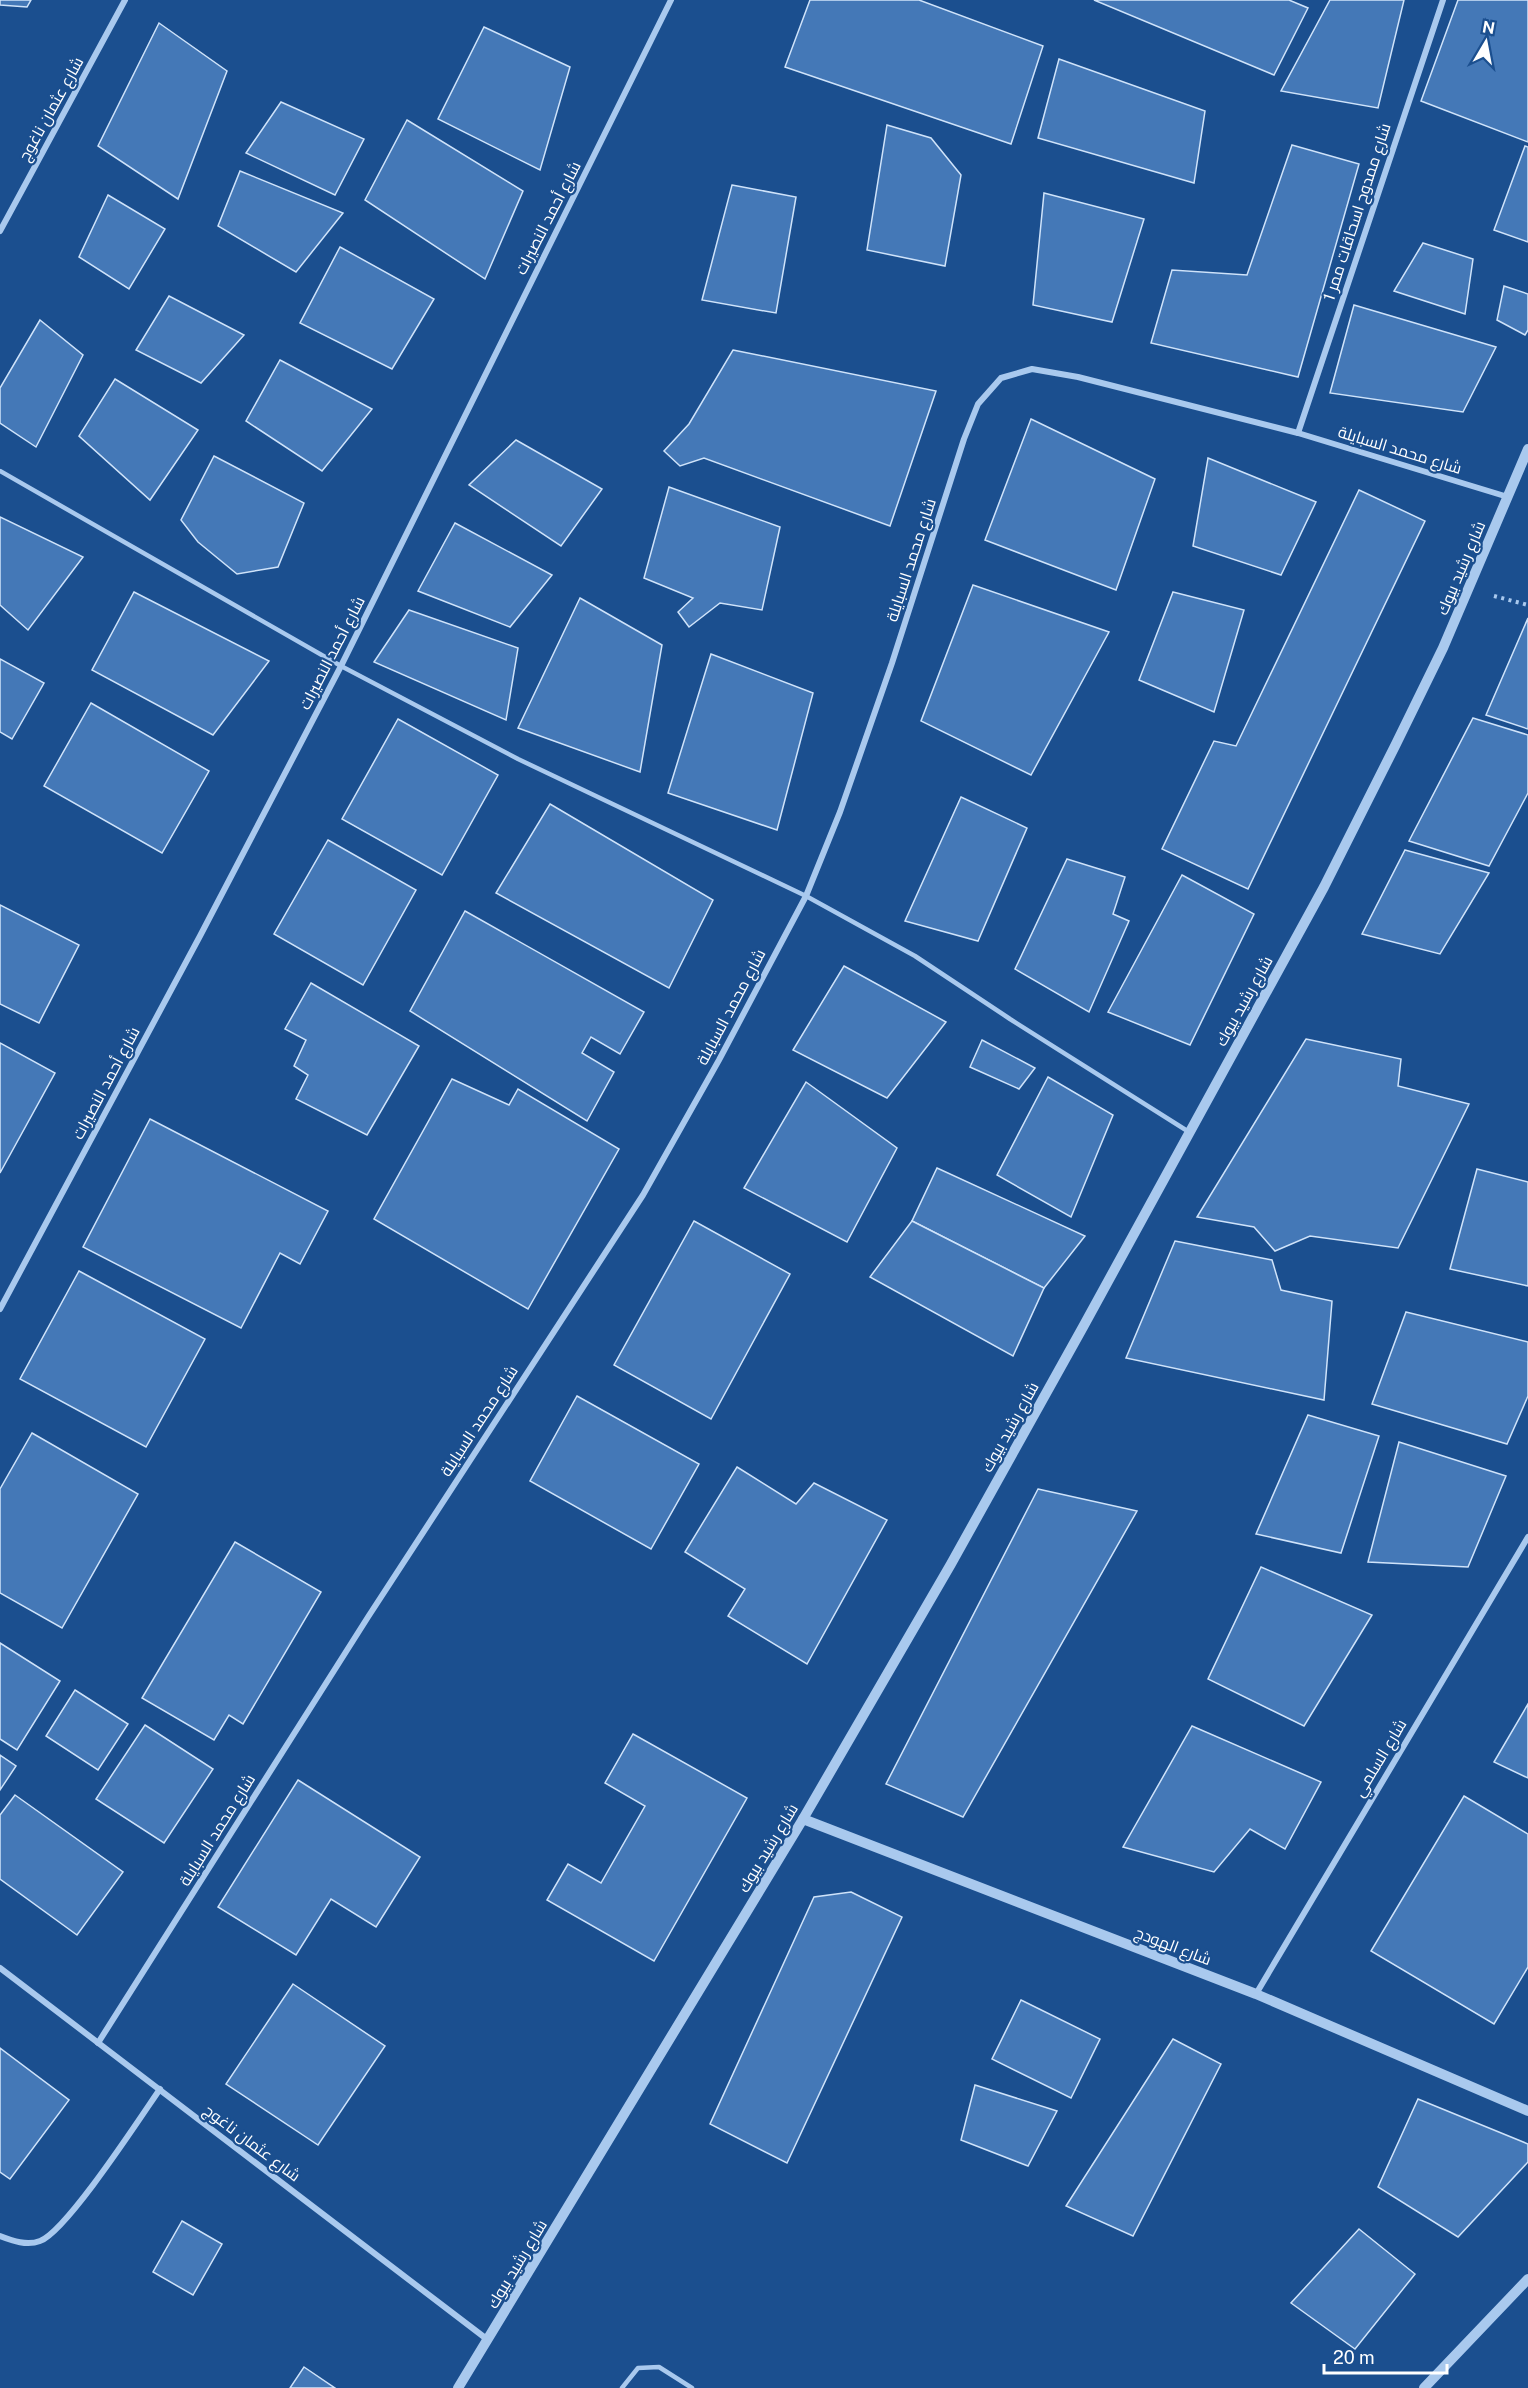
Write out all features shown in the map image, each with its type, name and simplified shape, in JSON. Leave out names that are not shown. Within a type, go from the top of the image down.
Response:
[{"type":"street","name":"شارع عثمان ناغوج","points":[[0,231],[125,0]]},
{"type":"street","name":"شارع أحمد النصيرات","points":[[0,1309],[200,936],[341,666],[671,0]]},
{"type":"street","name":"شارع ممدوح اسحاقات ممر 1","points":[[1298,433],[1443,0]]},
{"type":"street","name":"شارع محمد السبايلة","points":[[98,2043],[368,1617],[643,1194],[719,1060],[806,896],[840,812],[892,663],[964,439],[978,404],[1000,378],[1032,369],[1078,377],[1298,433],[1508,497]]},
{"type":"street","name":"شارع رشيد بيوك","points":[[458,2388],[803,1819],[951,1564],[1324,887],[1443,648],[1528,448]]},
{"type":"street","name":"شارع السلمي","points":[[1256,1994],[1528,1538]]},
{"type":"street","name":"شارع الهودج","points":[[803,1819],[1256,1994],[1528,2111]]},
{"type":"street","name":"شارع عثمان ناغوج","points":[[0,1968],[488,2340]]},
{"type":"street","points":[[0,2236],[25,2244],[40,2241],[56,2232],[160,2089]]},
{"type":"street","points":[[1424,2388],[1528,2279]]},
{"type":"lane","points":[[0,471],[341,666],[518,759],[806,896],[915,956],[1189,1132]]},
{"type":"lane","points":[[622,2388],[638,2368],[659,2367],[692,2388]]},
{"type":"path","points":[[1468,590],[1528,605]]},
{"type":"building","points":[[0,0],[31,0],[27,7],[0,5]]},
{"type":"building","points":[[810,0],[919,0],[1043,46],[1011,144],[785,67]]},
{"type":"building","points":[[1094,0],[1289,0],[1308,8],[1274,75]]},
{"type":"building","points":[[1330,0],[1404,0],[1378,108],[1281,91]]},
{"type":"building","points":[[1458,0],[1528,0],[1528,142],[1421,101]]},
{"type":"building","points":[[159,23],[227,71],[178,199],[98,146]]},
{"type":"building","points":[[484,27],[570,67],[540,170],[438,119]]},
{"type":"building","points":[[1059,59],[1205,111],[1194,183],[1038,138]]},
{"type":"building","points":[[281,102],[364,139],[335,195],[246,153]]},
{"type":"building","points":[[407,120],[523,191],[485,279],[365,200]]},
{"type":"building","points":[[887,125],[931,138],[961,175],[945,266],[867,250]]},
{"type":"building","points":[[1292,145],[1359,164],[1298,377],[1151,343],[1172,270],[1247,275]]},
{"type":"building","points":[[1525,146],[1528,147],[1528,242],[1494,230]]},
{"type":"building","points":[[240,171],[343,213],[296,272],[218,226]]},
{"type":"building","points":[[732,185],[796,197],[776,313],[702,300]]},
{"type":"building","points":[[1044,193],[1144,219],[1112,322],[1033,305]]},
{"type":"building","points":[[108,195],[165,229],[129,289],[79,257]]},
{"type":"building","points":[[1423,243],[1473,259],[1465,314],[1394,291]]},
{"type":"building","points":[[340,247],[434,299],[392,369],[300,323]]},
{"type":"building","points":[[1504,286],[1528,294],[1528,330],[1525,335],[1497,320]]},
{"type":"building","points":[[169,296],[244,335],[201,383],[136,350]]},
{"type":"building","points":[[1354,305],[1496,347],[1463,412],[1330,393]]},
{"type":"building","points":[[40,320],[83,355],[36,447],[0,423],[0,388]]},
{"type":"building","points":[[733,350],[936,391],[890,526],[704,458],[680,466],[664,451],[689,424]]},
{"type":"building","points":[[280,360],[372,409],[322,471],[246,421]]},
{"type":"building","points":[[115,379],[198,430],[150,500],[79,436]]},
{"type":"building","points":[[1031,419],[1155,479],[1116,590],[985,540]]},
{"type":"building","points":[[516,440],[602,489],[561,546],[469,485]]},
{"type":"building","points":[[214,456],[304,503],[278,567],[237,574],[198,542],[181,520]]},
{"type":"building","points":[[1208,458],[1316,502],[1281,575],[1193,546]]},
{"type":"building","points":[[669,487],[780,527],[762,610],[720,603],[689,627],[678,612],[693,598],[644,578]]},
{"type":"building","points":[[1359,490],[1425,521],[1248,889],[1162,849],[1214,741],[1236,746]]},
{"type":"building","points":[[0,517],[83,557],[28,630],[0,605]]},
{"type":"building","points":[[455,523],[552,575],[510,627],[418,591]]},
{"type":"building","points":[[973,585],[1109,632],[1031,775],[921,721]]},
{"type":"building","points":[[134,592],[269,661],[213,735],[92,670]]},
{"type":"building","points":[[1173,592],[1244,610],[1214,712],[1139,680]]},
{"type":"building","points":[[580,598],[662,645],[640,772],[518,728]]},
{"type":"building","points":[[409,610],[518,648],[506,720],[374,662]]},
{"type":"building","points":[[1528,618],[1528,729],[1486,715]]},
{"type":"building","points":[[711,654],[813,693],[777,830],[668,793]]},
{"type":"building","points":[[0,659],[44,683],[12,739],[0,732]]},
{"type":"building","points":[[91,703],[209,771],[162,853],[44,786]]},
{"type":"building","points":[[1473,718],[1528,735],[1528,793],[1489,866],[1409,841]]},
{"type":"building","points":[[398,719],[498,775],[442,875],[342,819]]},
{"type":"building","points":[[961,797],[1027,828],[978,941],[905,921]]},
{"type":"building","points":[[550,804],[713,900],[669,988],[496,893]]},
{"type":"building","points":[[328,840],[416,890],[363,985],[274,934]]},
{"type":"building","points":[[1405,850],[1489,873],[1440,954],[1362,934]]},
{"type":"building","points":[[1067,859],[1125,877],[1113,914],[1129,921],[1089,1012],[1015,969]]},
{"type":"building","points":[[1182,875],[1254,914],[1190,1045],[1108,1012]]},
{"type":"building","points":[[0,905],[79,945],[39,1023],[0,1004]]},
{"type":"building","points":[[465,911],[644,1012],[620,1054],[591,1037],[582,1053],[614,1072],[587,1121],[410,1011]]},
{"type":"building","points":[[844,966],[946,1022],[887,1098],[793,1050]]},
{"type":"building","points":[[311,983],[419,1046],[367,1135],[296,1099],[308,1075],[294,1066],[306,1040],[285,1029]]},
{"type":"building","points":[[1306,1039],[1401,1059],[1398,1086],[1469,1104],[1398,1248],[1310,1236],[1275,1251],[1254,1227],[1197,1217]]},
{"type":"building","points":[[982,1040],[1035,1068],[1019,1089],[970,1067]]},
{"type":"building","points":[[0,1043],[55,1073],[0,1173]]},
{"type":"building","points":[[1048,1077],[1113,1115],[1071,1217],[997,1175]]},
{"type":"building","points":[[452,1079],[509,1105],[518,1089],[619,1149],[528,1309],[374,1219]]},
{"type":"building","points":[[806,1082],[897,1148],[847,1242],[744,1188]]},
{"type":"building","points":[[150,1119],[328,1211],[300,1264],[280,1253],[241,1328],[83,1247]]},
{"type":"building","points":[[937,1168],[1085,1236],[1044,1288],[912,1221]]},
{"type":"building","points":[[1477,1169],[1528,1182],[1528,1286],[1450,1269]]},
{"type":"building","points":[[694,1221],[790,1274],[711,1419],[614,1365]]},
{"type":"building","points":[[912,1221],[1044,1288],[1013,1356],[870,1277]]},
{"type":"building","points":[[1175,1241],[1272,1260],[1281,1290],[1332,1301],[1324,1400],[1126,1358]]},
{"type":"building","points":[[79,1271],[205,1339],[146,1447],[20,1379]]},
{"type":"building","points":[[1406,1312],[1528,1342],[1528,1396],[1507,1444],[1372,1404]]},
{"type":"building","points":[[577,1396],[699,1464],[651,1549],[530,1481]]},
{"type":"building","points":[[1308,1415],[1379,1436],[1341,1553],[1256,1534]]},
{"type":"building","points":[[32,1433],[138,1494],[62,1628],[0,1593],[0,1489]]},
{"type":"building","points":[[1399,1442],[1506,1476],[1468,1567],[1368,1562]]},
{"type":"building","points":[[737,1467],[796,1504],[814,1483],[887,1520],[807,1664],[728,1616],[745,1589],[685,1552]]},
{"type":"building","points":[[1038,1489],[1137,1511],[963,1817],[886,1784]]},
{"type":"building","points":[[235,1542],[321,1592],[243,1724],[229,1715],[214,1740],[142,1698]]},
{"type":"building","points":[[1261,1567],[1372,1615],[1304,1726],[1208,1679]]},
{"type":"building","points":[[0,1643],[60,1681],[17,1750],[0,1739]]},
{"type":"building","points":[[75,1690],[128,1724],[98,1770],[46,1736]]},
{"type":"building","points":[[1528,1704],[1528,1778],[1494,1762]]},
{"type":"building","points":[[145,1725],[213,1769],[164,1843],[96,1799]]},
{"type":"building","points":[[1192,1726],[1321,1782],[1285,1849],[1250,1829],[1214,1872],[1123,1847]]},
{"type":"building","points":[[633,1734],[747,1798],[654,1961],[547,1900],[568,1864],[601,1883],[645,1806],[605,1783]]},
{"type":"building","points":[[0,1755],[16,1766],[0,1790]]},
{"type":"building","points":[[298,1780],[420,1857],[376,1927],[331,1899],[296,1955],[218,1907]]},
{"type":"building","points":[[15,1795],[123,1872],[77,1935],[0,1879],[0,1815]]},
{"type":"building","points":[[1464,1796],[1528,1834],[1528,1967],[1494,2024],[1371,1951]]},
{"type":"building","points":[[851,1892],[902,1917],[787,2163],[710,2124],[814,1897]]},
{"type":"building","points":[[293,1984],[385,2046],[318,2145],[226,2084]]},
{"type":"building","points":[[1021,2000],[1100,2039],[1071,2098],[992,2059]]},
{"type":"building","points":[[1173,2039],[1221,2064],[1133,2236],[1066,2206]]},
{"type":"building","points":[[0,2048],[69,2100],[10,2179],[0,2172]]},
{"type":"building","points":[[975,2085],[1057,2111],[1028,2166],[961,2140]]},
{"type":"building","points":[[1418,2099],[1528,2144],[1528,2162],[1458,2237],[1378,2187]]},
{"type":"building","points":[[182,2221],[222,2244],[193,2295],[153,2272]]},
{"type":"building","points":[[1359,2229],[1415,2274],[1355,2349],[1291,2303]]},
{"type":"building","points":[[304,2367],[335,2388],[290,2388]]}]
